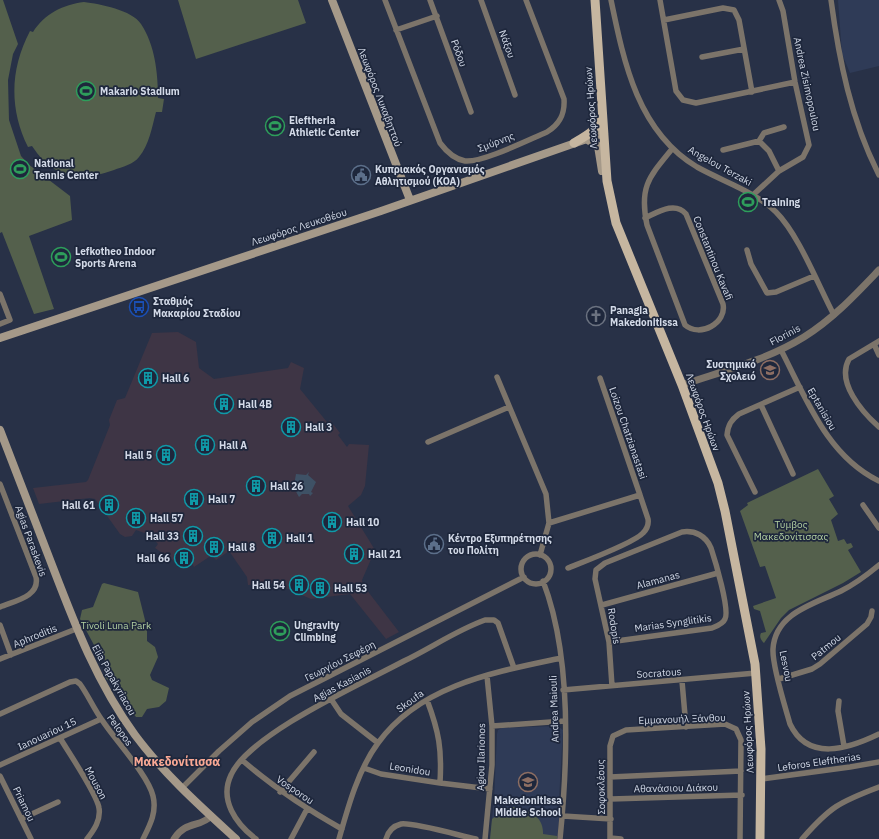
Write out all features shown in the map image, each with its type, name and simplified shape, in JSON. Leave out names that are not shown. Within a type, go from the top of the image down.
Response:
[{"type":"main road","name":"Λεωφόρος Λυκαβηττού","points":[[332,0],[410,200]]},
{"type":"main road","name":"Λεωφόρος Ηρώων","points":[[595,0],[602,114],[608,186],[612,210],[623,242],[682,385],[718,483],[748,624],[756,673],[761,750],[760,839]]},
{"type":"main road","points":[[574,143],[593,132],[598,126],[602,114]]},
{"type":"main road","name":"Λεωφόρος Λευκοθέου","points":[[0,338],[604,133]]},
{"type":"main road","points":[[586,139],[598,146],[604,179],[608,186]]},
{"type":"main road","name":"Elia Papakyriacou","points":[[0,430],[76,629],[96,671],[122,717],[152,756],[182,788],[236,839]]},
{"type":"street","name":"Σμύρνης","points":[[385,0],[440,143],[455,157],[471,161],[547,132],[554,128],[563,115],[564,99],[526,0]]},
{"type":"street","name":"Ρόδου","points":[[430,0],[471,112]]},
{"type":"street","name":"Νάξου","points":[[481,0],[515,95]]},
{"type":"street","name":"Angelou Terzaki","points":[[612,0],[620,38],[639,100],[654,129],[672,149],[696,166],[753,195],[776,212],[787,226],[834,315]]},
{"type":"street","points":[[660,0],[676,91],[683,100],[696,103],[795,82]]},
{"type":"street","name":"Andrea Zisimopoulou","points":[[753,195],[779,171],[803,157],[809,145],[795,82],[783,11],[779,0]]},
{"type":"street","points":[[831,0],[836,41],[845,82],[863,140],[879,175]]},
{"type":"street","points":[[664,20],[723,8],[730,8],[738,16],[752,92]]},
{"type":"street","points":[[396,30],[437,16]]},
{"type":"street","points":[[702,57],[744,49]]},
{"type":"street","points":[[723,150],[759,141],[764,133],[784,127]]},
{"type":"street","points":[[759,141],[769,151],[779,171]]},
{"type":"street","name":"Constantinou Kavafi","points":[[645,218],[670,208],[681,209],[686,214],[723,304],[723,314],[718,322],[701,330],[692,329],[685,324],[650,236],[645,218],[644,200],[646,188],[657,167],[672,149]]},
{"type":"street","points":[[747,250],[751,264],[767,293],[776,292],[814,276]]},
{"type":"street","name":"Florinis","points":[[682,385],[781,350],[804,337],[834,315],[879,270]]},
{"type":"street","points":[[0,294],[10,320],[0,324]]},
{"type":"street","points":[[879,355],[876,343],[849,358],[845,370],[852,394],[866,414],[879,427]]},
{"type":"street","name":"Eptanisiou","points":[[781,350],[820,426],[830,440],[853,464],[879,481]]},
{"type":"street","points":[[497,377],[546,494],[549,523],[540,555]]},
{"type":"street","name":"Loizou Chatzianastasi","points":[[549,523],[640,494],[600,378]]},
{"type":"street","points":[[755,492],[727,435],[728,427],[732,420],[739,414],[800,387]]},
{"type":"street","points":[[761,405],[793,474]]},
{"type":"street","points":[[428,442],[509,407]]},
{"type":"street","name":"Agias Paraskevis","points":[[0,484],[36,577],[37,584],[35,590],[31,594],[0,607]]},
{"type":"street","points":[[568,568],[633,540],[645,532],[648,519],[640,494]]},
{"type":"street","points":[[863,505],[879,528]]},
{"type":"street","name":"Marias Synglitikis","points":[[596,570],[611,560],[677,533],[687,531],[694,532],[707,540],[711,548],[726,612],[725,619],[720,624],[712,628],[609,642]]},
{"type":"street","points":[[531,555],[540,555],[547,560],[550,568],[548,576],[543,581],[535,583],[524,577],[521,569],[524,560],[531,555]]},
{"type":"street","name":"Lesvou","points":[[879,565],[854,584],[800,609],[787,619],[776,637],[773,649],[790,724],[798,738],[811,747],[820,749],[844,746],[879,734]]},
{"type":"street","name":"Rodopis","points":[[596,570],[595,579],[609,642],[612,686]]},
{"type":"street","name":"Alamanas","points":[[602,605],[718,573]]},
{"type":"street","name":"Γεωργίου Σεφέρη","points":[[182,788],[219,751],[252,722],[290,696],[524,577]]},
{"type":"street","name":"Andrea Maiouli","points":[[543,581],[553,613],[561,658],[565,721],[563,816],[560,839]]},
{"type":"street","name":"Patmou","points":[[779,679],[812,669],[820,664],[867,624],[871,617],[872,611]]},
{"type":"street","name":"Agias Kasianis","points":[[256,839],[244,829],[234,817],[227,798],[227,786],[231,774],[242,760],[280,729],[331,699],[480,622],[489,619],[494,620],[500,626],[514,668]]},
{"type":"street","points":[[0,625],[11,655]]},
{"type":"street","name":"Aphroditis","points":[[0,659],[76,629]]},
{"type":"street","name":"Skoufa","points":[[339,839],[364,768],[378,743],[402,718],[427,700],[457,686],[514,668],[561,658]]},
{"type":"street","name":"Socratous","points":[[563,690],[682,681],[756,673]]},
{"type":"street","name":"Agiou Ilarionos","points":[[485,839],[490,789],[492,726],[487,676]]},
{"type":"street","points":[[682,681],[686,727]]},
{"type":"street","name":"Pelopos","points":[[0,714],[70,682],[78,682],[101,719],[141,772],[153,796],[154,815],[143,839]]},
{"type":"street","points":[[331,699],[341,714],[378,743]]},
{"type":"street","name":"Leonidou","points":[[364,768],[381,774],[440,783],[441,744],[435,720],[427,700]]},
{"type":"street","points":[[839,701],[838,711],[844,746]]},
{"type":"street","name":"Ianouariou 15","points":[[0,765],[101,719]]},
{"type":"street","points":[[492,726],[565,721]]},
{"type":"street","name":"Εμμανουήλ Ξάνθου","points":[[613,736],[626,730],[726,724],[736,729],[741,740],[742,795],[740,839]]},
{"type":"street","name":"Σοφοκλέους","points":[[610,839],[610,746],[613,736]]},
{"type":"street","name":"Mouson","points":[[60,738],[93,793],[99,807],[99,819],[93,832],[87,839]]},
{"type":"street","points":[[280,792],[314,752]]},
{"type":"street","name":"Vosporou","points":[[242,760],[280,792],[342,829]]},
{"type":"street","name":"Leforos Eleftherias","points":[[761,779],[879,762]]},
{"type":"street","name":"Αθανάσιου Διάκου","points":[[610,777],[741,771]]},
{"type":"street","name":"Priamou","points":[[0,776],[31,839]]},
{"type":"street","points":[[440,783],[490,789]]},
{"type":"street","points":[[802,839],[821,817],[832,808],[848,799],[879,788]]},
{"type":"street","name":"Αθανάσιου Διάκου","points":[[611,799],[742,795]]},
{"type":"street","points":[[21,819],[58,802]]},
{"type":"street","points":[[291,839],[307,809]]},
{"type":"street","points":[[174,839],[185,827],[204,821],[211,816]]},
{"type":"street","points":[[563,816],[610,819]]},
{"type":"street","points":[[386,839],[392,829],[403,824],[476,839]]},
{"type":"street","points":[[610,839],[621,839]]},
{"type":"shaded area","points":[[838,0],[879,0],[879,66],[850,73],[842,54]]},
{"type":"shaded area","points":[[178,332],[196,342],[199,368],[214,379],[288,368],[291,362],[304,368],[300,389],[327,422],[330,420],[340,433],[338,435],[347,447],[349,444],[369,445],[365,486],[361,495],[348,506],[375,550],[362,580],[363,585],[399,632],[386,639],[350,594],[311,599],[274,583],[248,585],[247,577],[229,551],[216,560],[212,555],[194,567],[191,562],[183,569],[176,559],[174,561],[155,548],[158,544],[150,535],[136,530],[132,536],[125,537],[120,534],[95,499],[90,498],[39,504],[33,488],[86,482],[88,480],[110,425],[109,420],[117,400],[125,398],[152,333]]},
{"type":"shaded area","points":[[309,472],[308,475],[316,482],[311,492],[313,493],[310,496],[309,494],[302,494],[299,497],[294,488],[291,486],[294,485],[296,474],[306,475]]},
{"type":"shaded area","name":"Makedonitissa Middle School","points":[[555,726],[563,730],[559,800],[561,804],[557,839],[490,839],[498,730],[502,728]]},
{"type":"green space","points":[[0,0],[3,0],[18,44],[13,54],[8,80],[9,120],[21,156],[28,164],[70,196],[72,220],[29,236],[54,309],[34,314],[2,232],[0,233]]},
{"type":"green space","points":[[178,0],[298,0],[306,23],[196,59]]},
{"type":"green space","name":"Makario Stadium","points":[[84,2],[115,8],[137,19],[146,32],[153,50],[158,98],[164,99],[162,112],[156,112],[148,141],[134,162],[101,174],[78,177],[58,171],[40,157],[32,146],[28,147],[17,118],[14,89],[23,45],[30,31],[33,32],[43,20],[55,11],[69,5]]},
{"type":"green space","name":"Τύμβος Μακεδονίτισσας","points":[[818,469],[834,496],[829,499],[838,514],[831,520],[838,541],[844,539],[847,544],[851,543],[853,547],[848,550],[861,572],[843,583],[789,610],[781,618],[764,643],[760,634],[766,632],[760,611],[754,609],[753,606],[776,598],[765,566],[760,567],[740,511],[748,505],[747,503]]},
{"type":"green space","name":"Tivoli Luna Park","points":[[104,583],[138,592],[147,628],[147,641],[155,647],[158,657],[150,675],[152,680],[169,688],[166,701],[159,707],[147,709],[142,717],[136,717],[129,708],[129,704],[126,700],[104,676],[105,656],[94,645],[80,619],[82,610],[93,607],[102,584]]},
{"type":"green space","points":[[514,807],[530,812],[541,823],[543,834],[557,836],[557,839],[490,839],[492,819],[504,809]]},
{"type":"place","name":"Makario Stadium","points":[[86,91]]},
{"type":"place","name":"Eleftheria Athletic Center","points":[[275,126]]},
{"type":"place","name":"National Tennis Center","points":[[20,169]]},
{"type":"place","name":"Κυπριακός Οργανισμός Αθλητισμού (ΚΟΑ)","points":[[361,175]]},
{"type":"place","name":"Training","points":[[748,202]]},
{"type":"place","name":"Lefkotheo Indoor Sports Arena","points":[[61,257]]},
{"type":"place","name":"Σταθμός Μακαρίου Σταδίου","points":[[139,307]]},
{"type":"place","name":"Panagia Makedonitissa","points":[[596,316]]},
{"type":"place","name":"Συστημικó Σχολειó","points":[[770,370]]},
{"type":"place","name":"Hall 6","points":[[148,378]]},
{"type":"place","name":"Hall 4B","points":[[224,404]]},
{"type":"place","name":"Hall 3","points":[[291,427]]},
{"type":"place","name":"Hall A","points":[[205,445]]},
{"type":"place","name":"Hall 5","points":[[166,455]]},
{"type":"place","name":"Hall 26","points":[[256,486]]},
{"type":"place","name":"Hall 7","points":[[194,499]]},
{"type":"place","name":"Hall 61","points":[[109,505]]},
{"type":"place","name":"Hall 57","points":[[136,518]]},
{"type":"place","name":"Hall 10","points":[[332,522]]},
{"type":"place","name":"Hall 33","points":[[193,536]]},
{"type":"place","name":"Hall 1","points":[[272,538]]},
{"type":"place","name":"Κέντρο Εξυπηρέτησης του Πολίτη","points":[[434,544]]},
{"type":"place","name":"Hall 8","points":[[214,547]]},
{"type":"place","name":"Hall 21","points":[[354,554]]},
{"type":"place","name":"Hall 66","points":[[184,558]]},
{"type":"place","name":"Hall 54","points":[[299,585]]},
{"type":"place","name":"Hall 53","points":[[320,588]]},
{"type":"place","name":"Ungravity Climbing","points":[[280,631]]},
{"type":"place","name":"Makedonitissa Middle School","points":[[528,782]]},
{"type":"district","name":"Μακεδονίτισσα","points":[[177,761]]}]
